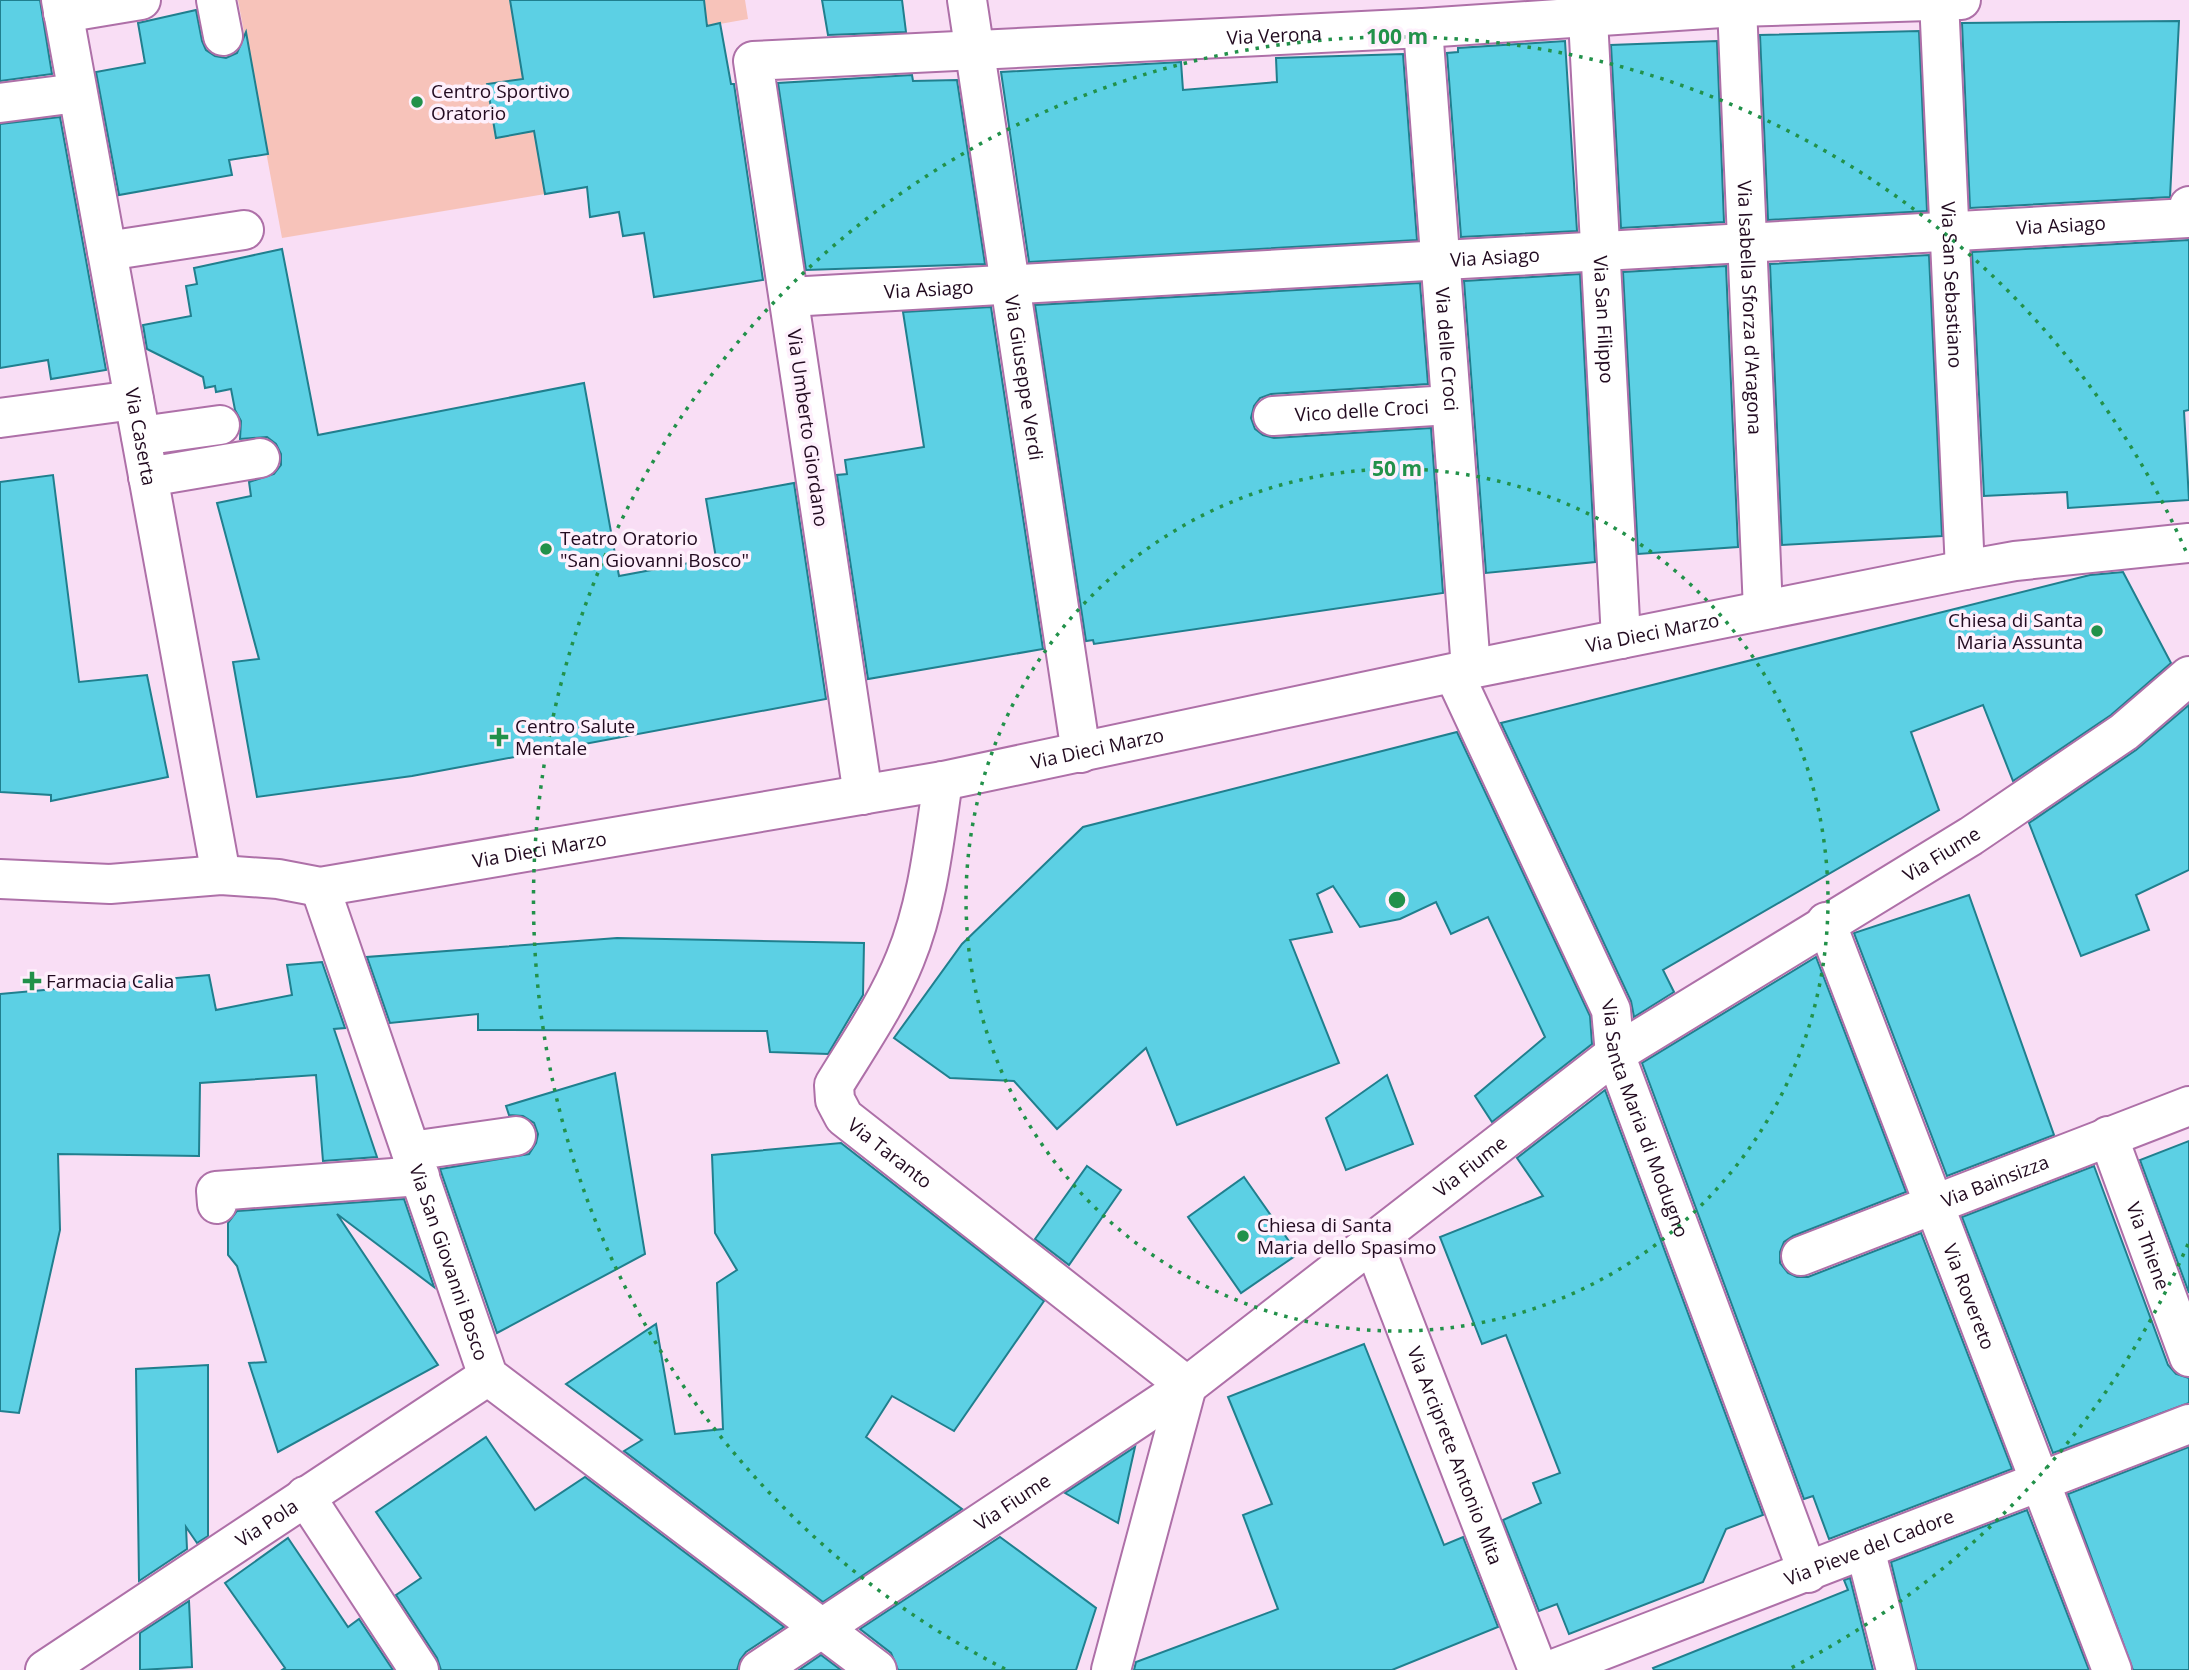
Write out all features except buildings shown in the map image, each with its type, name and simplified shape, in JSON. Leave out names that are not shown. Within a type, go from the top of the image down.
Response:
[{"type":"street","points":[[62,7],[141,0]]},
{"type":"street","name":"Via Giuseppe Verdi","points":[[967,0],[1007,284],[1081,753]]},
{"type":"street","name":"Via Verona","points":[[753,61],[1423,27],[1588,8],[1947,1]]},
{"type":"street","name":"Via San Sebastiano","points":[[1947,1],[1949,230],[1965,570]]},
{"type":"street","name":"Via Isabella Sforza d'Aragona","points":[[1737,6],[1763,610]]},
{"type":"street","name":"Via Caserta","points":[[62,7],[221,875]]},
{"type":"street","name":"Via San Filippo","points":[[1588,8],[1621,639]]},
{"type":"street","name":"Via delle Croci","points":[[1423,27],[1450,405],[1462,671]]},
{"type":"street","name":"Via Umberto Giordano","points":[[753,61],[863,795]]},
{"type":"street","points":[[0,103],[77,93]]},
{"type":"street","name":"Via Asiago","points":[[789,297],[2188,218],[2189,206]]},
{"type":"street","points":[[107,251],[243,230]]},
{"type":"street","name":"Vico delle Croci","points":[[1273,416],[1450,405]]},
{"type":"street","points":[[0,418],[138,418],[220,425]]},
{"type":"street","points":[[148,477],[260,458]]},
{"type":"street","name":"Via Dieci Marzo","points":[[0,879],[110,884],[221,875],[278,878],[320,887],[943,781],[1462,671],[1965,570],[2015,561],[2189,543]]},
{"type":"street","name":"Via Santa Maria di Modugno","points":[[1462,671],[1611,1010],[1615,1054],[1808,1573]]},
{"type":"street","name":"Via Fiume","points":[[759,1670],[820,1627],[1187,1386],[1371,1240],[1615,1054],[1970,836],[2124,732],[2189,676]]},
{"type":"street","name":"Via Taranto","points":[[943,781],[925,893],[906,958],[885,1004],[834,1085],[835,1100],[844,1117],[1187,1386]]},
{"type":"street","name":"Via San Giovanni Bosco","points":[[320,887],[488,1376],[877,1670]]},
{"type":"street","name":"Via Rovereto","points":[[1826,922],[2112,1670]]},
{"type":"street","name":"Via Bainsizza","points":[[1801,1256],[2189,1106]]},
{"type":"street","points":[[217,1204],[216,1191],[415,1164],[516,1136]]},
{"type":"street","name":"Via Thiene","points":[[2108,1136],[2189,1357]]},
{"type":"street","name":"Via Arciprete Antonio Mita","points":[[1371,1240],[1538,1670]]},
{"type":"street","name":"Via Pola","points":[[45,1670],[488,1376]]},
{"type":"street","points":[[1111,1670],[1187,1386]]},
{"type":"street","name":"Via Pieve del Cadore","points":[[1551,1670],[2189,1424]]},
{"type":"street","points":[[304,1496],[419,1670]]},
{"type":"street","points":[[1866,1549],[1896,1670]]},
{"type":"shaded area","name":"Centro Sportivo Oratorio","points":[[238,0],[745,0],[748,19],[567,51],[587,187],[282,238]]},
{"type":"place","name":"Centro Sportivo Oratorio","points":[[417,102]]},
{"type":"place","name":"Teatro Oratorio \"San Giovanni Bosco\"","points":[[546,549]]},
{"type":"place","name":"Chiesa di Santa Maria Assunta","points":[[2097,631]]},
{"type":"place","name":"Centro Salute Mentale","points":[[499,737]]},
{"type":"place","name":"Farmacia Calia","points":[[32,981]]},
{"type":"place","name":"Chiesa di Santa Maria dello Spasimo","points":[[1243,1236]]}]
